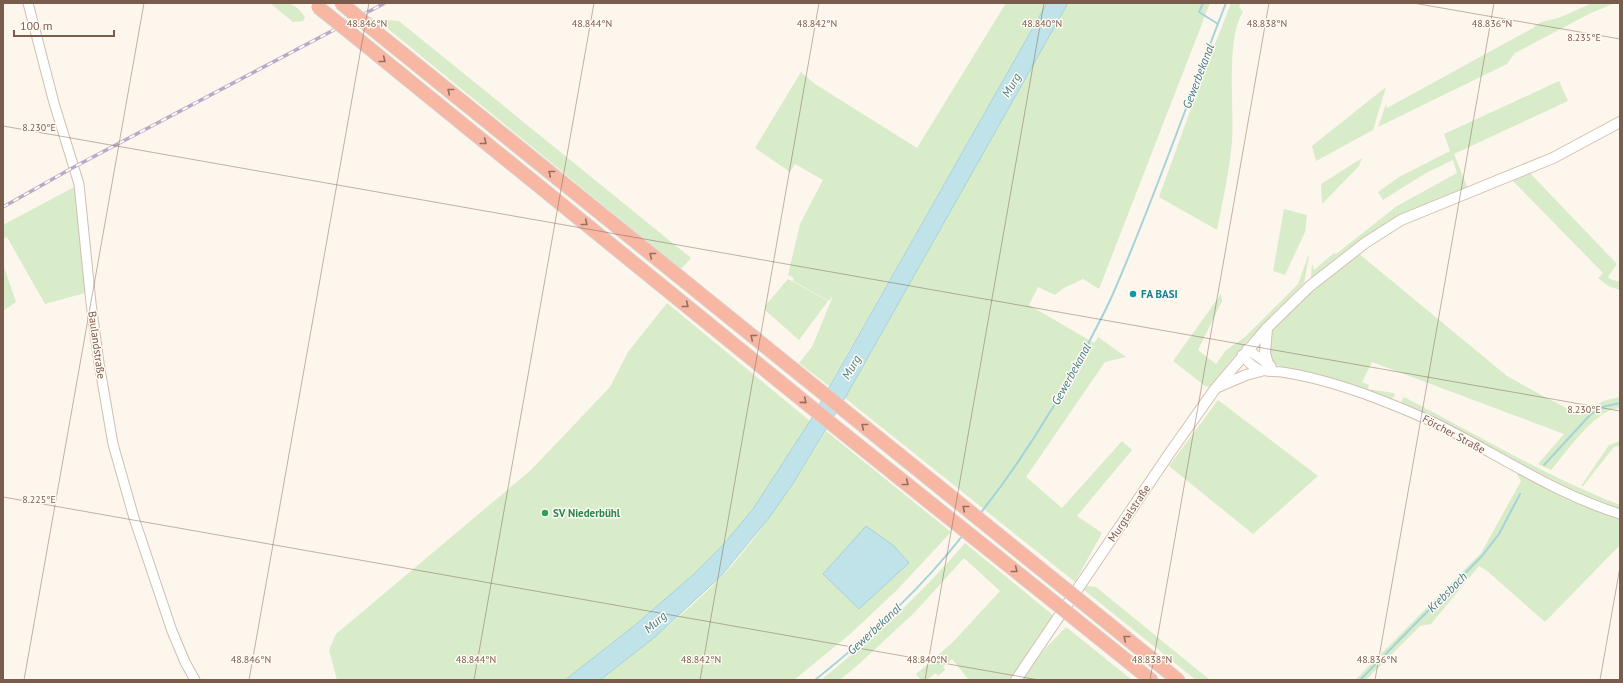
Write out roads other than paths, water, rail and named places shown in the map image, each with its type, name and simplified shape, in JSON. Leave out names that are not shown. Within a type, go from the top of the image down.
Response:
[{"type":"highway","points":[[341,3],[1178,680]]},
{"type":"highway","points":[[315,5],[838,429],[1151,680]]},
{"type":"main road","name":"Murgtalstraße","points":[[1016,680],[1169,454],[1215,389],[1267,328],[1310,286],[1341,260],[1401,220],[1553,158],[1620,122]]},
{"type":"main road","points":[[1215,389],[1246,374],[1265,368],[1267,328]]},
{"type":"street","name":"Baulandstraße","points":[[28,3],[54,103],[79,184],[90,303],[113,444],[134,518],[172,631],[184,662],[195,680]]},
{"type":"street","points":[[1245,352],[1254,367],[1265,368]]},
{"type":"street","name":"Förcher Straße","points":[[1265,368],[1320,380],[1394,405],[1444,427],[1547,485],[1620,514]]},
{"type":"water","name":"Murg","points":[[1047,3],[1068,3],[845,398],[792,485],[769,518],[721,576],[655,637],[600,680],[565,680],[634,626],[694,574],[723,545],[753,509],[810,421]]},
{"type":"water","points":[[866,526],[894,546],[909,563],[859,609],[823,574]]},
{"type":"waterway","points":[[1203,3],[1199,12],[1218,24]]},
{"type":"waterway","name":"Gewerbekanal","points":[[979,515],[1038,432],[1076,366],[1112,296],[1157,187],[1226,3]]},
{"type":"waterway","name":"Krebsbach","points":[[1544,465],[1590,415],[1602,407],[1620,403]]},
{"type":"waterway","name":"Krebsbach","points":[[1360,680],[1482,556],[1499,534],[1520,494]]},
{"type":"waterway","name":"Gewerbekanal","points":[[815,680],[855,647],[912,594],[963,535]]},
{"type":"railway","points":[[3,207],[74,167],[385,3]]},
{"type":"place","name":"FA BASI","points":[[1133,294]]},
{"type":"place","name":"SV Niederbühl","points":[[545,513]]}]
